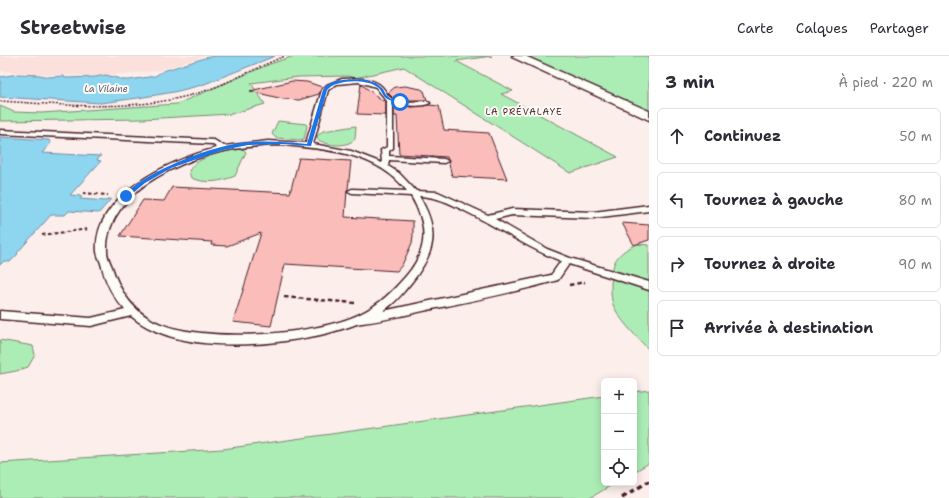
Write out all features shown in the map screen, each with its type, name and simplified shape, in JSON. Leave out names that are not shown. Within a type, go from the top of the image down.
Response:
[{"type":"street","points":[[517,56],[649,116]]},
{"type":"lane","points":[[309,145],[325,90],[330,84],[344,80],[368,82],[379,87],[384,95],[390,100],[428,103]]},
{"type":"lane","points":[[358,321],[383,305],[401,288],[423,261],[429,242],[426,217],[414,194],[408,185],[385,162],[385,150],[390,148],[390,100]]},
{"type":"lane","points":[[0,132],[214,142],[222,148]]},
{"type":"lane","points":[[444,161],[385,162],[342,150],[283,143],[248,144],[222,148],[169,167],[144,182],[126,196],[113,211],[105,227],[102,252],[113,287],[132,312],[153,326],[188,338],[243,340],[327,330],[358,321],[514,288],[554,278],[567,260]]},
{"type":"lane","points":[[352,191],[435,194],[488,218],[544,251],[567,260],[649,286]]},
{"type":"lane","points":[[488,218],[512,212],[593,215],[649,208]]},
{"type":"lane","points":[[0,315],[91,322],[132,312]]},
{"type":"path","points":[[0,102],[105,106],[167,100],[207,90],[285,56]]},
{"type":"path","points":[[83,193],[126,196]]},
{"type":"path","points":[[42,235],[105,227]]},
{"type":"path","points":[[622,498],[649,481]]},
{"type":"shaded area","points":[[0,56],[206,56],[157,71],[95,76],[0,71]]},
{"type":"green space","points":[[294,56],[492,56],[456,61],[513,91],[501,94],[618,157],[570,173],[404,67],[355,78],[348,76],[298,77],[251,83],[265,104],[231,114],[142,119],[0,121],[0,106],[14,112],[41,113],[177,104],[270,64]]},
{"type":"green space","points":[[512,56],[649,56],[649,118],[646,119]]},
{"type":"green space","points":[[278,121],[306,124],[307,126],[304,139],[276,138],[272,134]]},
{"type":"green space","points":[[356,126],[355,139],[347,144],[336,145],[317,139],[317,136],[323,131]]},
{"type":"green space","points":[[243,149],[246,152],[235,176],[213,182],[191,178],[189,171],[198,161],[222,152]]},
{"type":"green space","points":[[637,244],[649,245],[649,350],[622,320],[614,306],[612,297],[612,270],[616,260],[624,251]]},
{"type":"green space","points":[[0,340],[33,346],[35,355],[28,367],[0,374]]},
{"type":"green space","points":[[649,390],[649,463],[637,470],[637,414],[637,392]]},
{"type":"green space","points":[[601,396],[601,486],[610,486],[590,498],[0,498],[0,463],[223,449]]},
{"type":"water","name":"La Vilaine","points":[[275,56],[202,85],[174,92],[138,98],[101,103],[0,97],[0,77],[18,74],[48,77],[64,76],[65,78],[106,75],[129,80],[155,76],[163,71],[208,57]]},
{"type":"water","points":[[0,137],[49,140],[51,143],[42,153],[101,156],[97,160],[101,161],[70,195],[82,196],[80,199],[106,201],[111,199],[99,213],[69,211],[65,215],[51,215],[10,262],[4,261],[0,265]]},
{"type":"building","points":[[292,81],[307,82],[322,87],[319,94],[299,100],[283,99],[250,91]]},
{"type":"building","points":[[361,84],[383,101],[384,99],[386,102],[386,115],[357,114]]},
{"type":"building","points":[[405,86],[421,89],[424,91],[427,100],[400,100],[393,98],[388,93],[395,87]]},
{"type":"building","points":[[394,105],[412,107],[429,105],[439,106],[444,130],[489,133],[507,179],[452,176],[447,157],[399,154],[397,116],[394,116]]},
{"type":"building","points":[[299,158],[351,161],[345,217],[413,221],[412,243],[402,265],[397,271],[285,264],[271,326],[233,322],[261,233],[227,246],[211,245],[212,242],[120,236],[143,200],[164,201],[172,187],[290,193]]},
{"type":"building","points":[[622,223],[649,225],[649,240],[634,245]]},
{"type":"district","name":"LA PRÉVALAYE","points":[[524,112]]},
{"type":"route","points":[[126,196],[144,182],[169,167],[222,148],[248,144],[283,143],[309,145],[325,90],[330,84],[344,80],[361,80],[375,84],[382,89],[384,95],[390,100],[400,102]]}]
